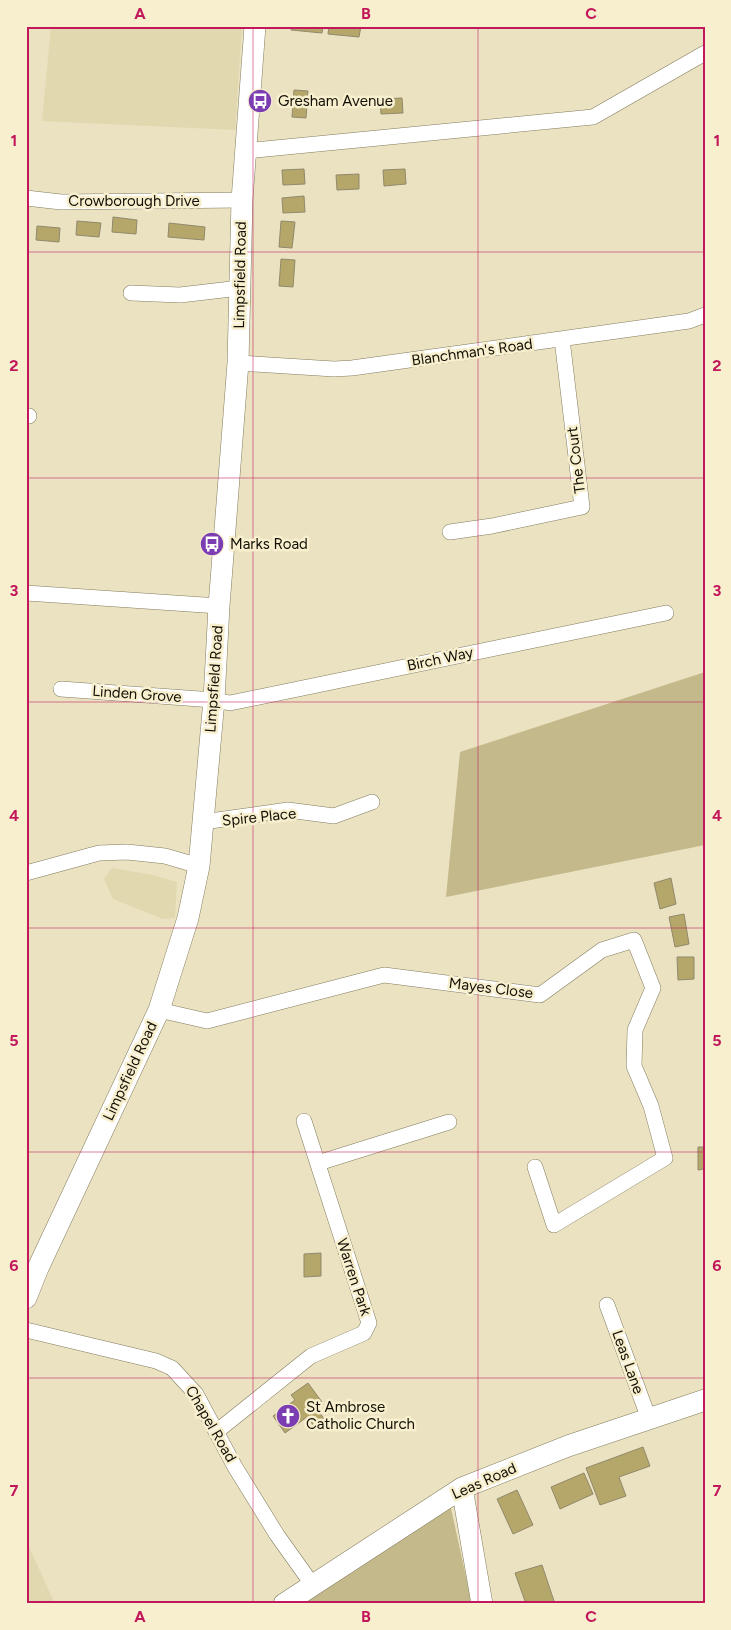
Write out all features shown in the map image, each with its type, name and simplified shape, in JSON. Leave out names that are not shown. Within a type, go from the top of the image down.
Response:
[{"type":"main road","name":"Limpsfield Road","points":[[26,1298],[38,1268],[159,1010],[188,918],[199,866],[214,700],[219,606],[238,363],[242,200],[255,26]]},
{"type":"main road","name":"Leas Road","points":[[284,1604],[462,1488],[568,1446],[705,1400]]},
{"type":"main road","points":[[462,1488],[482,1604]]},
{"type":"street","points":[[246,152],[594,117],[705,53]]},
{"type":"street","name":"Crowborough Drive","points":[[26,198],[61,202],[242,200]]},
{"type":"street","points":[[131,293],[180,295],[240,288]]},
{"type":"street","name":"Blanchman's Road","points":[[238,363],[334,369],[352,368],[689,321],[705,315]]},
{"type":"street","name":"The Court","points":[[450,532],[492,526],[582,507],[562,339]]},
{"type":"street","points":[[26,593],[219,606]]},
{"type":"street","name":"Birch Way","points":[[214,700],[230,703],[666,613]]},
{"type":"street","name":"Linden Grove","points":[[61,689],[214,700]]},
{"type":"street","name":"Spire Place","points":[[203,822],[288,810],[334,816],[372,802]]},
{"type":"street","points":[[26,873],[99,853],[127,852],[165,856],[199,866]]},
{"type":"street","name":"Mayes Close","points":[[159,1010],[206,1021],[384,975],[540,995],[602,950],[634,940],[653,988],[635,1030],[634,1066],[651,1106],[665,1158],[554,1225],[535,1168]]},
{"type":"street","name":"Warren Park","points":[[216,1432],[311,1356],[364,1333],[369,1323],[304,1121]]},
{"type":"street","points":[[318,1163],[449,1122]]},
{"type":"street","name":"Leas Lane","points":[[607,1305],[649,1419]]},
{"type":"street","name":"Chapel Road","points":[[26,1330],[156,1362],[172,1368],[196,1394],[216,1432],[277,1535],[312,1584]]},
{"type":"shaded area","points":[[51,26],[242,26],[235,130],[42,121]]},
{"type":"shaded area","points":[[705,672],[705,845],[446,897],[460,752]]},
{"type":"shaded area","points":[[112,868],[153,875],[177,882],[175,918],[163,919],[113,899],[104,879]]},
{"type":"shaded area","points":[[450,1504],[472,1604],[294,1604]]},
{"type":"shaded area","points":[[26,1546],[29,1547],[55,1604],[26,1604]]},
{"type":"building","points":[[291,26],[323,26],[322,33],[291,30]]},
{"type":"building","points":[[329,26],[361,26],[359,37],[328,34]]},
{"type":"building","points":[[294,90],[308,91],[306,118],[292,117]]},
{"type":"building","points":[[402,98],[403,113],[381,114],[380,99]]},
{"type":"building","points":[[304,169],[305,184],[283,185],[282,170]]},
{"type":"building","points":[[405,169],[406,184],[384,186],[383,170]]},
{"type":"building","points":[[359,174],[359,189],[337,190],[336,175]]},
{"type":"building","points":[[304,196],[305,212],[283,213],[282,198]]},
{"type":"building","points":[[113,217],[137,220],[136,234],[112,232]]},
{"type":"building","points":[[77,221],[101,223],[99,237],[76,235]]},
{"type":"building","points":[[281,221],[295,222],[292,248],[279,247]]},
{"type":"building","points":[[169,223],[205,227],[204,240],[168,237]]},
{"type":"building","points":[[37,226],[60,228],[59,242],[36,240]]},
{"type":"building","points":[[281,259],[295,260],[293,287],[279,286]]},
{"type":"building","points":[[671,878],[676,904],[660,909],[654,883]]},
{"type":"building","points":[[684,914],[689,944],[675,947],[669,917]]},
{"type":"building","points":[[677,957],[694,957],[694,979],[678,980]]},
{"type":"building","points":[[698,1147],[705,1147],[705,1169],[698,1170]]},
{"type":"building","points":[[321,1253],[321,1276],[304,1277],[304,1254]]},
{"type":"building","points":[[308,1383],[322,1402],[316,1407],[324,1419],[314,1426],[307,1417],[285,1433],[273,1416],[295,1400],[291,1395]]},
{"type":"building","points":[[643,1447],[650,1466],[619,1477],[626,1496],[600,1505],[586,1468]]},
{"type":"building","points":[[584,1473],[593,1494],[560,1509],[551,1487]]},
{"type":"building","points":[[517,1490],[533,1525],[513,1534],[497,1499]]},
{"type":"building","points":[[542,1565],[554,1601],[546,1604],[526,1604],[515,1573]]},
{"type":"place","name":"Gresham Avenue","points":[[260,101]]},
{"type":"place","name":"Marks Road","points":[[212,544]]},
{"type":"place","name":"St Ambrose Catholic Church","points":[[288,1416]]}]
